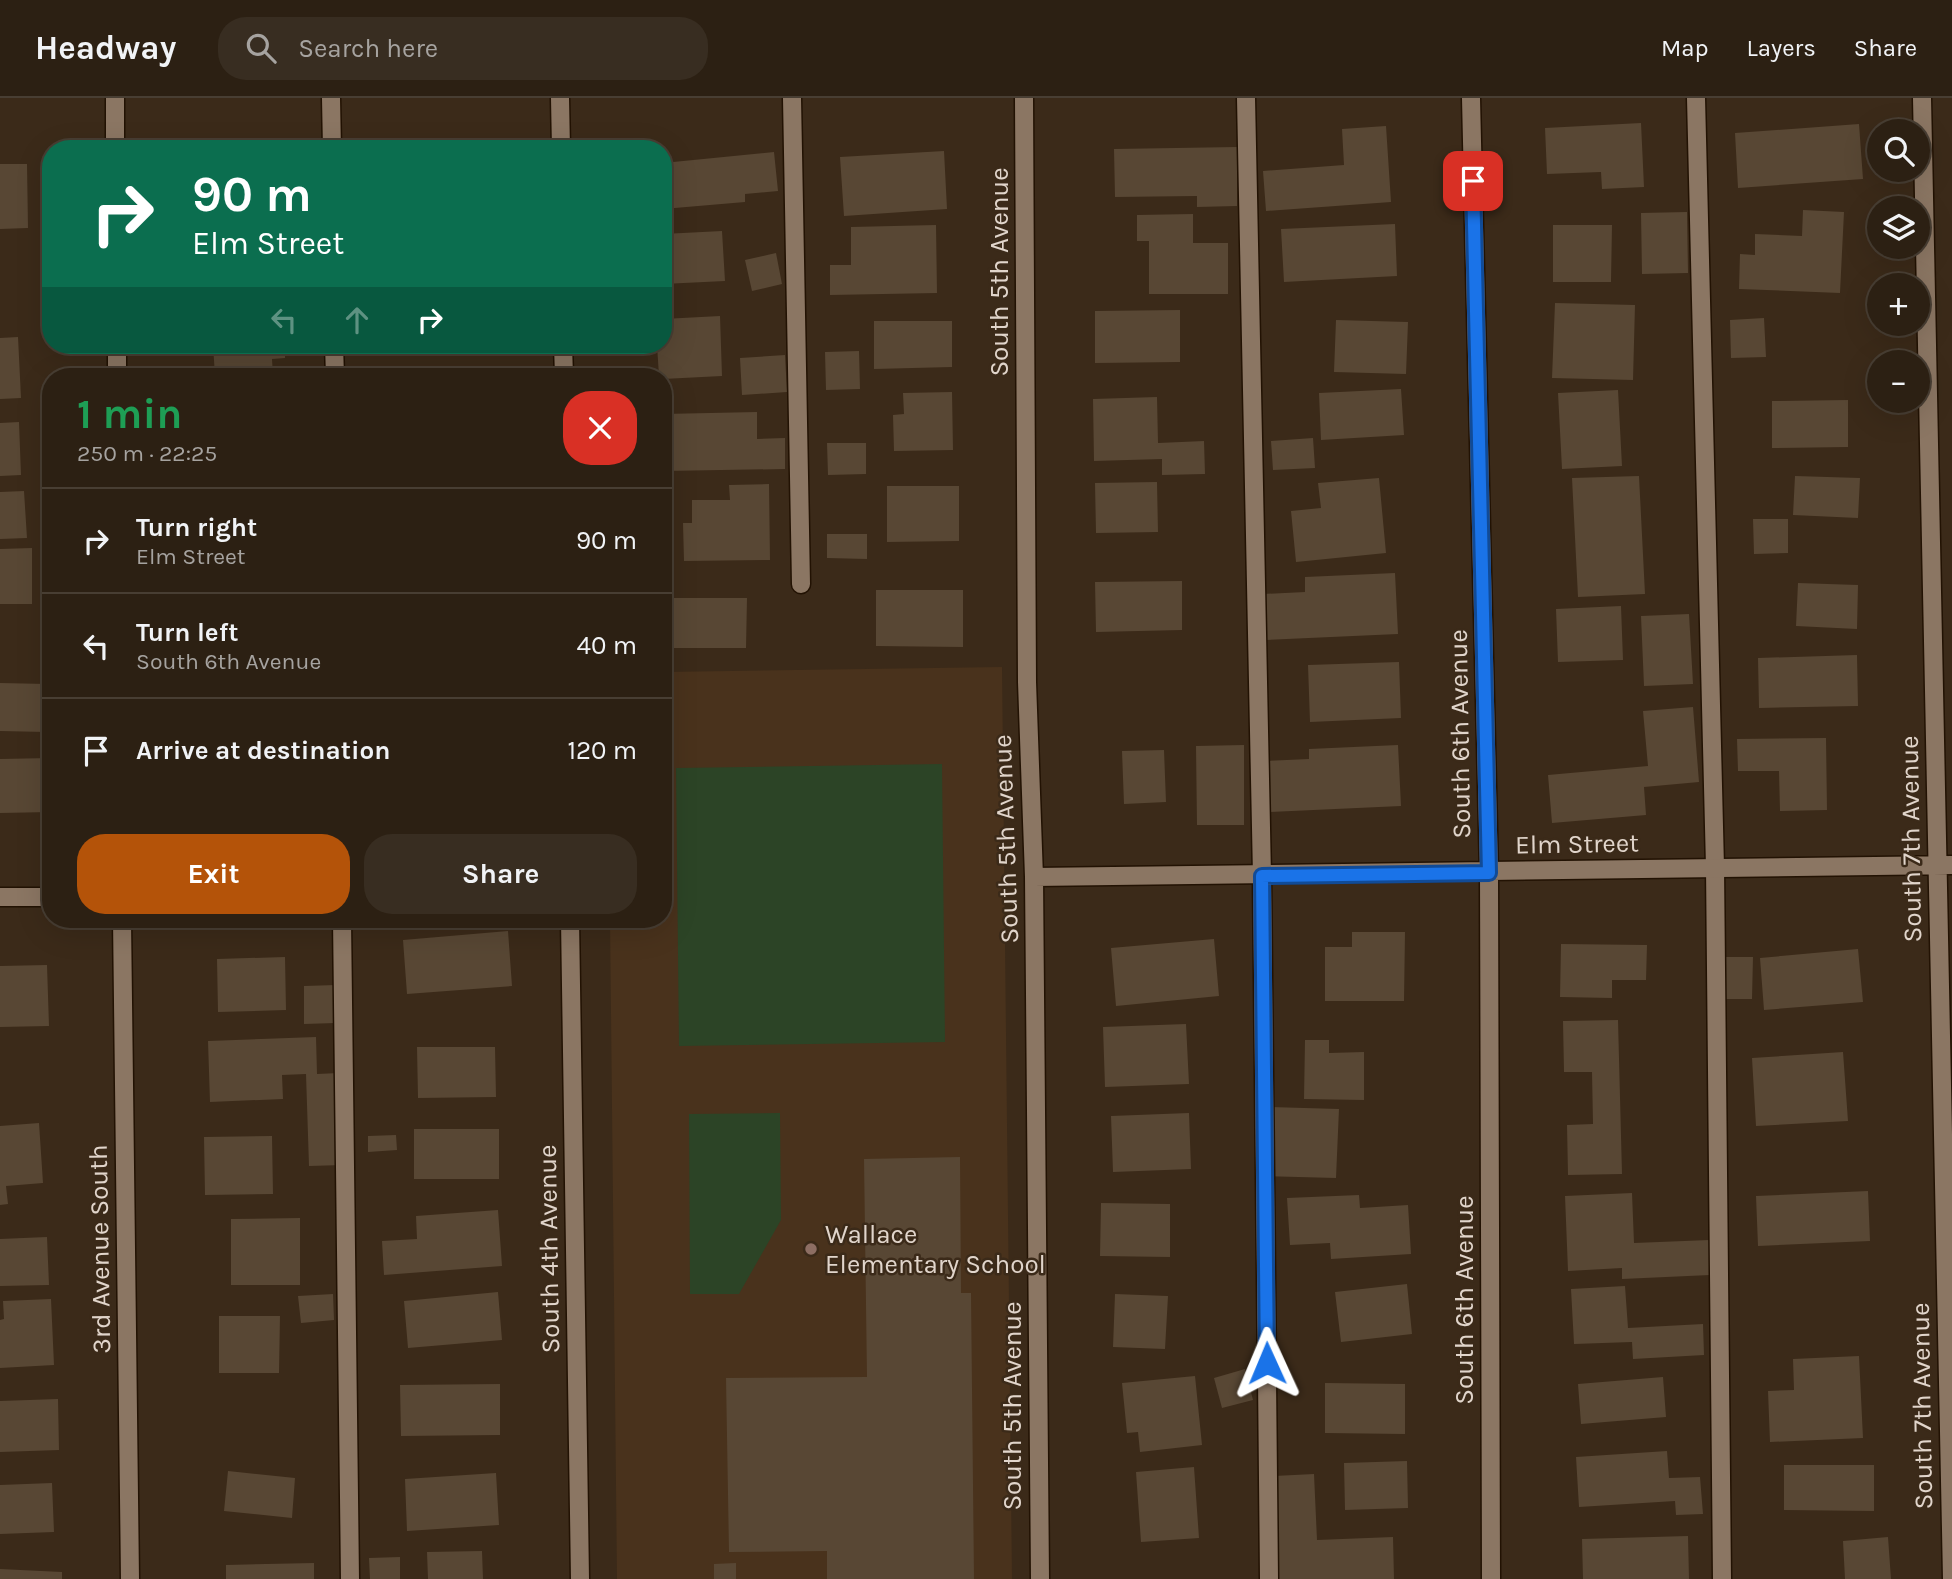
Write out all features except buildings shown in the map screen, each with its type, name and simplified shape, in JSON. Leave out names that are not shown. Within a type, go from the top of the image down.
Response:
[{"type":"street","points":[[115,98],[115,140]]},
{"type":"street","points":[[331,98],[332,140]]},
{"type":"street","points":[[560,98],[561,140]]},
{"type":"street","points":[[792,98],[801,584]]},
{"type":"street","name":"South 5th Avenue","points":[[1024,98],[1027,682],[1034,877],[1040,1579]]},
{"type":"street","points":[[1246,98],[1262,876],[1269,1579]]},
{"type":"street","name":"South 6th Avenue","points":[[1471,98],[1489,873],[1491,1579]]},
{"type":"street","points":[[1696,98],[1715,867],[1721,1579]]},
{"type":"street","name":"South 7th Avenue","points":[[1922,98],[1945,865],[1952,1579]]},
{"type":"street","name":"Elm Street","points":[[1034,877],[1945,865]]},
{"type":"street","points":[[0,897],[42,897]]},
{"type":"street","name":"3rd Avenue South","points":[[122,928],[130,1579]]},
{"type":"street","points":[[342,928],[350,1579]]},
{"type":"street","name":"South 4th Avenue","points":[[570,928],[580,1579]]},
{"type":"shaded area","name":"Wallace Elementary School","points":[[1002,667],[1012,1579],[617,1579],[610,928],[672,928],[672,672]]},
{"type":"green space","points":[[942,764],[945,1042],[679,1046],[676,768]]},
{"type":"green space","points":[[780,1113],[781,1220],[739,1294],[690,1294],[689,1114]]},
{"type":"place","name":"Wallace Elementary School","points":[[811,1249]]},
{"type":"route","points":[[1267,1363],[1262,876],[1489,873],[1473,181]]}]
